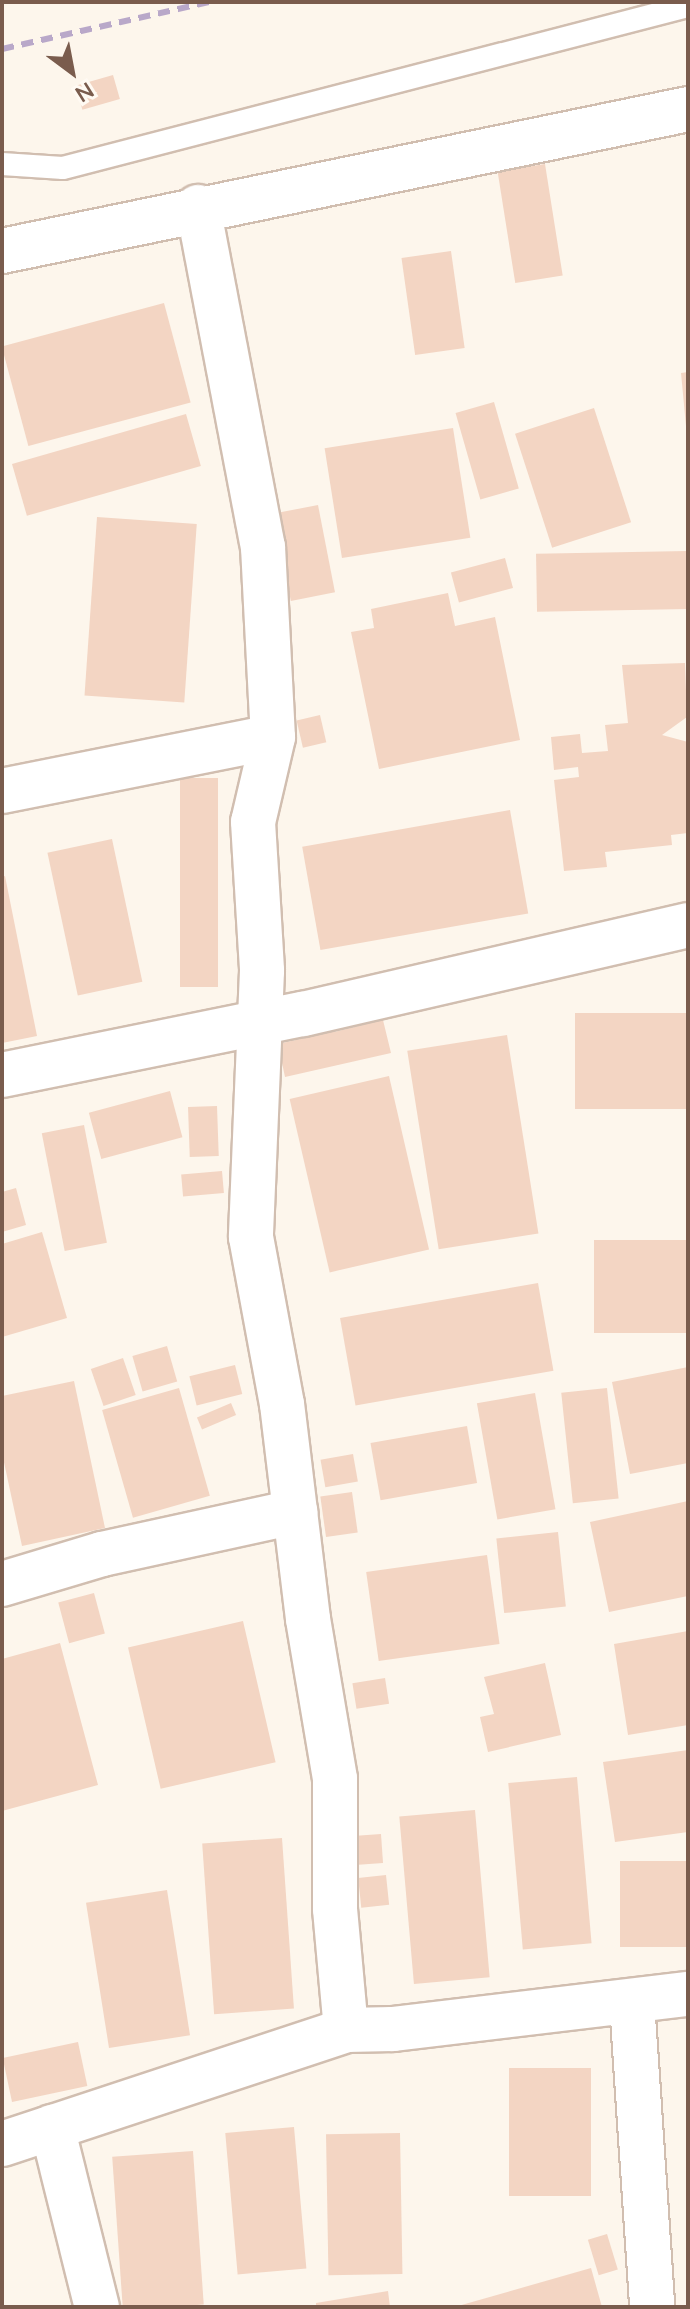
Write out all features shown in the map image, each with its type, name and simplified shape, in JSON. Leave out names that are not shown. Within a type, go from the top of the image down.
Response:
[{"type":"street","points":[[2,251],[198,207],[688,109]]},
{"type":"street","points":[[198,207],[263,547],[273,737],[253,822],[262,971],[251,1237],[282,1404],[335,1779],[335,1909],[346,2030]]},
{"type":"street","points":[[2,791],[273,737]]},
{"type":"street","points":[[2,1075],[688,925]]},
{"type":"street","points":[[2,1584],[102,1554],[295,1512]]},
{"type":"street","points":[[2,2144],[346,2030],[688,1994]]},
{"type":"street","points":[[632,2002],[652,2307]]},
{"type":"street","points":[[52,2127],[97,2307]]},
{"type":"lane","points":[[2,164],[63,168],[688,6]]},
{"type":"building","points":[[113,75],[120,99],[82,110],[76,86]]},
{"type":"building","points":[[545,164],[563,276],[515,283],[498,172]]},
{"type":"building","points":[[451,251],[465,348],[415,355],[401,258]]},
{"type":"building","points":[[164,303],[191,402],[28,446],[2,346]]},
{"type":"building","points":[[688,372],[688,426],[686,426],[681,373]]},
{"type":"building","points":[[494,402],[519,489],[480,500],[456,413]]},
{"type":"building","points":[[594,408],[631,522],[552,548],[515,434]]},
{"type":"building","points":[[186,414],[201,466],[27,516],[12,464]]},
{"type":"building","points":[[453,428],[470,538],[342,558],[325,448]]},
{"type":"building","points":[[318,505],[335,592],[291,601],[274,514]]},
{"type":"building","points":[[97,517],[197,524],[184,703],[85,696]]},
{"type":"building","points":[[687,551],[688,609],[537,612],[536,554]]},
{"type":"building","points":[[505,558],[513,588],[459,602],[451,572]]},
{"type":"building","points":[[448,593],[455,626],[495,617],[520,740],[379,769],[351,632],[374,628],[371,609]]},
{"type":"building","points":[[685,663],[687,717],[662,735],[688,742],[688,833],[671,835],[672,845],[605,852],[607,867],[564,871],[554,780],[579,777],[578,767],[554,770],[551,737],[580,734],[582,753],[608,751],[605,725],[628,723],[622,665]]},
{"type":"building","points":[[320,715],[326,742],[303,748],[297,720]]},
{"type":"building","points":[[180,778],[218,778],[218,987],[180,987]]},
{"type":"building","points":[[510,810],[528,913],[320,950],[302,847]]},
{"type":"building","points":[[112,839],[142,982],[78,996],[47,853]]},
{"type":"building","points":[[5,876],[37,1036],[2,1043],[2,877]]},
{"type":"building","points":[[575,1013],[688,1013],[688,1109],[575,1109]]},
{"type":"building","points":[[332,1020],[334,1032],[383,1020],[391,1053],[285,1077],[278,1044],[327,1033],[297,1037]]},
{"type":"building","points":[[507,1035],[538,1234],[439,1249],[407,1051]]},
{"type":"building","points":[[389,1076],[429,1249],[330,1272],[290,1099]]},
{"type":"building","points":[[170,1091],[182,1137],[101,1159],[89,1113]]},
{"type":"building","points":[[217,1106],[219,1156],[190,1157],[188,1107]]},
{"type":"building","points":[[84,1125],[107,1243],[65,1251],[42,1133]]},
{"type":"building","points":[[222,1171],[224,1193],[183,1196],[181,1175]]},
{"type":"building","points":[[16,1188],[26,1225],[2,1232],[2,1192]]},
{"type":"building","points":[[42,1232],[67,1318],[2,1337],[2,1244]]},
{"type":"building","points":[[594,1240],[688,1240],[688,1333],[594,1333]]},
{"type":"building","points":[[538,1283],[553,1371],[356,1406],[340,1318]]},
{"type":"building","points":[[167,1346],[177,1382],[143,1391],[132,1356]]},
{"type":"building","points":[[123,1358],[136,1395],[104,1406],[91,1369]]},
{"type":"building","points":[[235,1365],[242,1394],[197,1405],[189,1376]]},
{"type":"building","points":[[688,1367],[688,1463],[630,1474],[612,1382]]},
{"type":"building","points":[[74,1381],[105,1528],[22,1546],[2,1453],[2,1396]]},
{"type":"building","points":[[179,1388],[210,1496],[133,1518],[102,1410]]},
{"type":"building","points":[[607,1388],[619,1498],[573,1503],[561,1393]]},
{"type":"building","points":[[535,1393],[555,1509],[497,1519],[477,1403]]},
{"type":"building","points":[[231,1403],[236,1415],[202,1429],[197,1417]]},
{"type":"building","points":[[467,1426],[477,1483],[381,1500],[370,1443]]},
{"type":"building","points":[[353,1454],[358,1482],[325,1487],[321,1460]]},
{"type":"building","points":[[352,1492],[358,1533],[326,1537],[320,1496]]},
{"type":"building","points":[[688,1501],[688,1596],[609,1612],[590,1522]]},
{"type":"building","points":[[558,1532],[566,1607],[504,1613],[496,1538]]},
{"type":"building","points":[[487,1555],[500,1644],[379,1661],[366,1572]]},
{"type":"building","points":[[94,1593],[105,1634],[69,1643],[58,1603]]},
{"type":"building","points":[[243,1621],[276,1762],[161,1789],[128,1648]]},
{"type":"building","points":[[688,1631],[688,1725],[628,1735],[614,1644]]},
{"type":"building","points":[[60,1643],[98,1785],[2,1811],[2,1659]]},
{"type":"building","points":[[545,1663],[561,1735],[488,1752],[480,1717],[494,1714],[484,1677]]},
{"type":"building","points":[[385,1678],[389,1704],[356,1709],[352,1683]]},
{"type":"building","points":[[688,1750],[688,1832],[615,1842],[603,1762]]},
{"type":"building","points":[[577,1777],[592,1943],[523,1949],[508,1783]]},
{"type":"building","points":[[475,1810],[490,1977],[414,1984],[399,1817]]},
{"type":"building","points":[[381,1834],[383,1863],[355,1865],[353,1836]]},
{"type":"building","points":[[282,1838],[294,2009],[214,2014],[202,1844]]},
{"type":"building","points":[[620,1861],[688,1861],[688,1947],[620,1947]]},
{"type":"building","points":[[386,1875],[389,1905],[361,1908],[358,1878]]},
{"type":"building","points":[[167,1890],[190,2035],[109,2048],[86,1903]]},
{"type":"building","points":[[78,2042],[87,2086],[12,2102],[3,2058]]},
{"type":"building","points":[[509,2068],[591,2068],[591,2196],[509,2196]]},
{"type":"building","points":[[294,2127],[306,2268],[238,2274],[225,2133]]},
{"type":"building","points":[[400,2133],[402,2274],[328,2275],[326,2134]]},
{"type":"building","points":[[193,2151],[204,2305],[123,2307],[112,2157]]},
{"type":"building","points":[[607,2234],[618,2269],[599,2275],[588,2240]]},
{"type":"building","points":[[591,2268],[602,2307],[458,2306]]},
{"type":"building","points":[[388,2291],[390,2307],[316,2307],[316,2303]]},
{"type":"railway","points":[[2,49],[209,2]]}]
